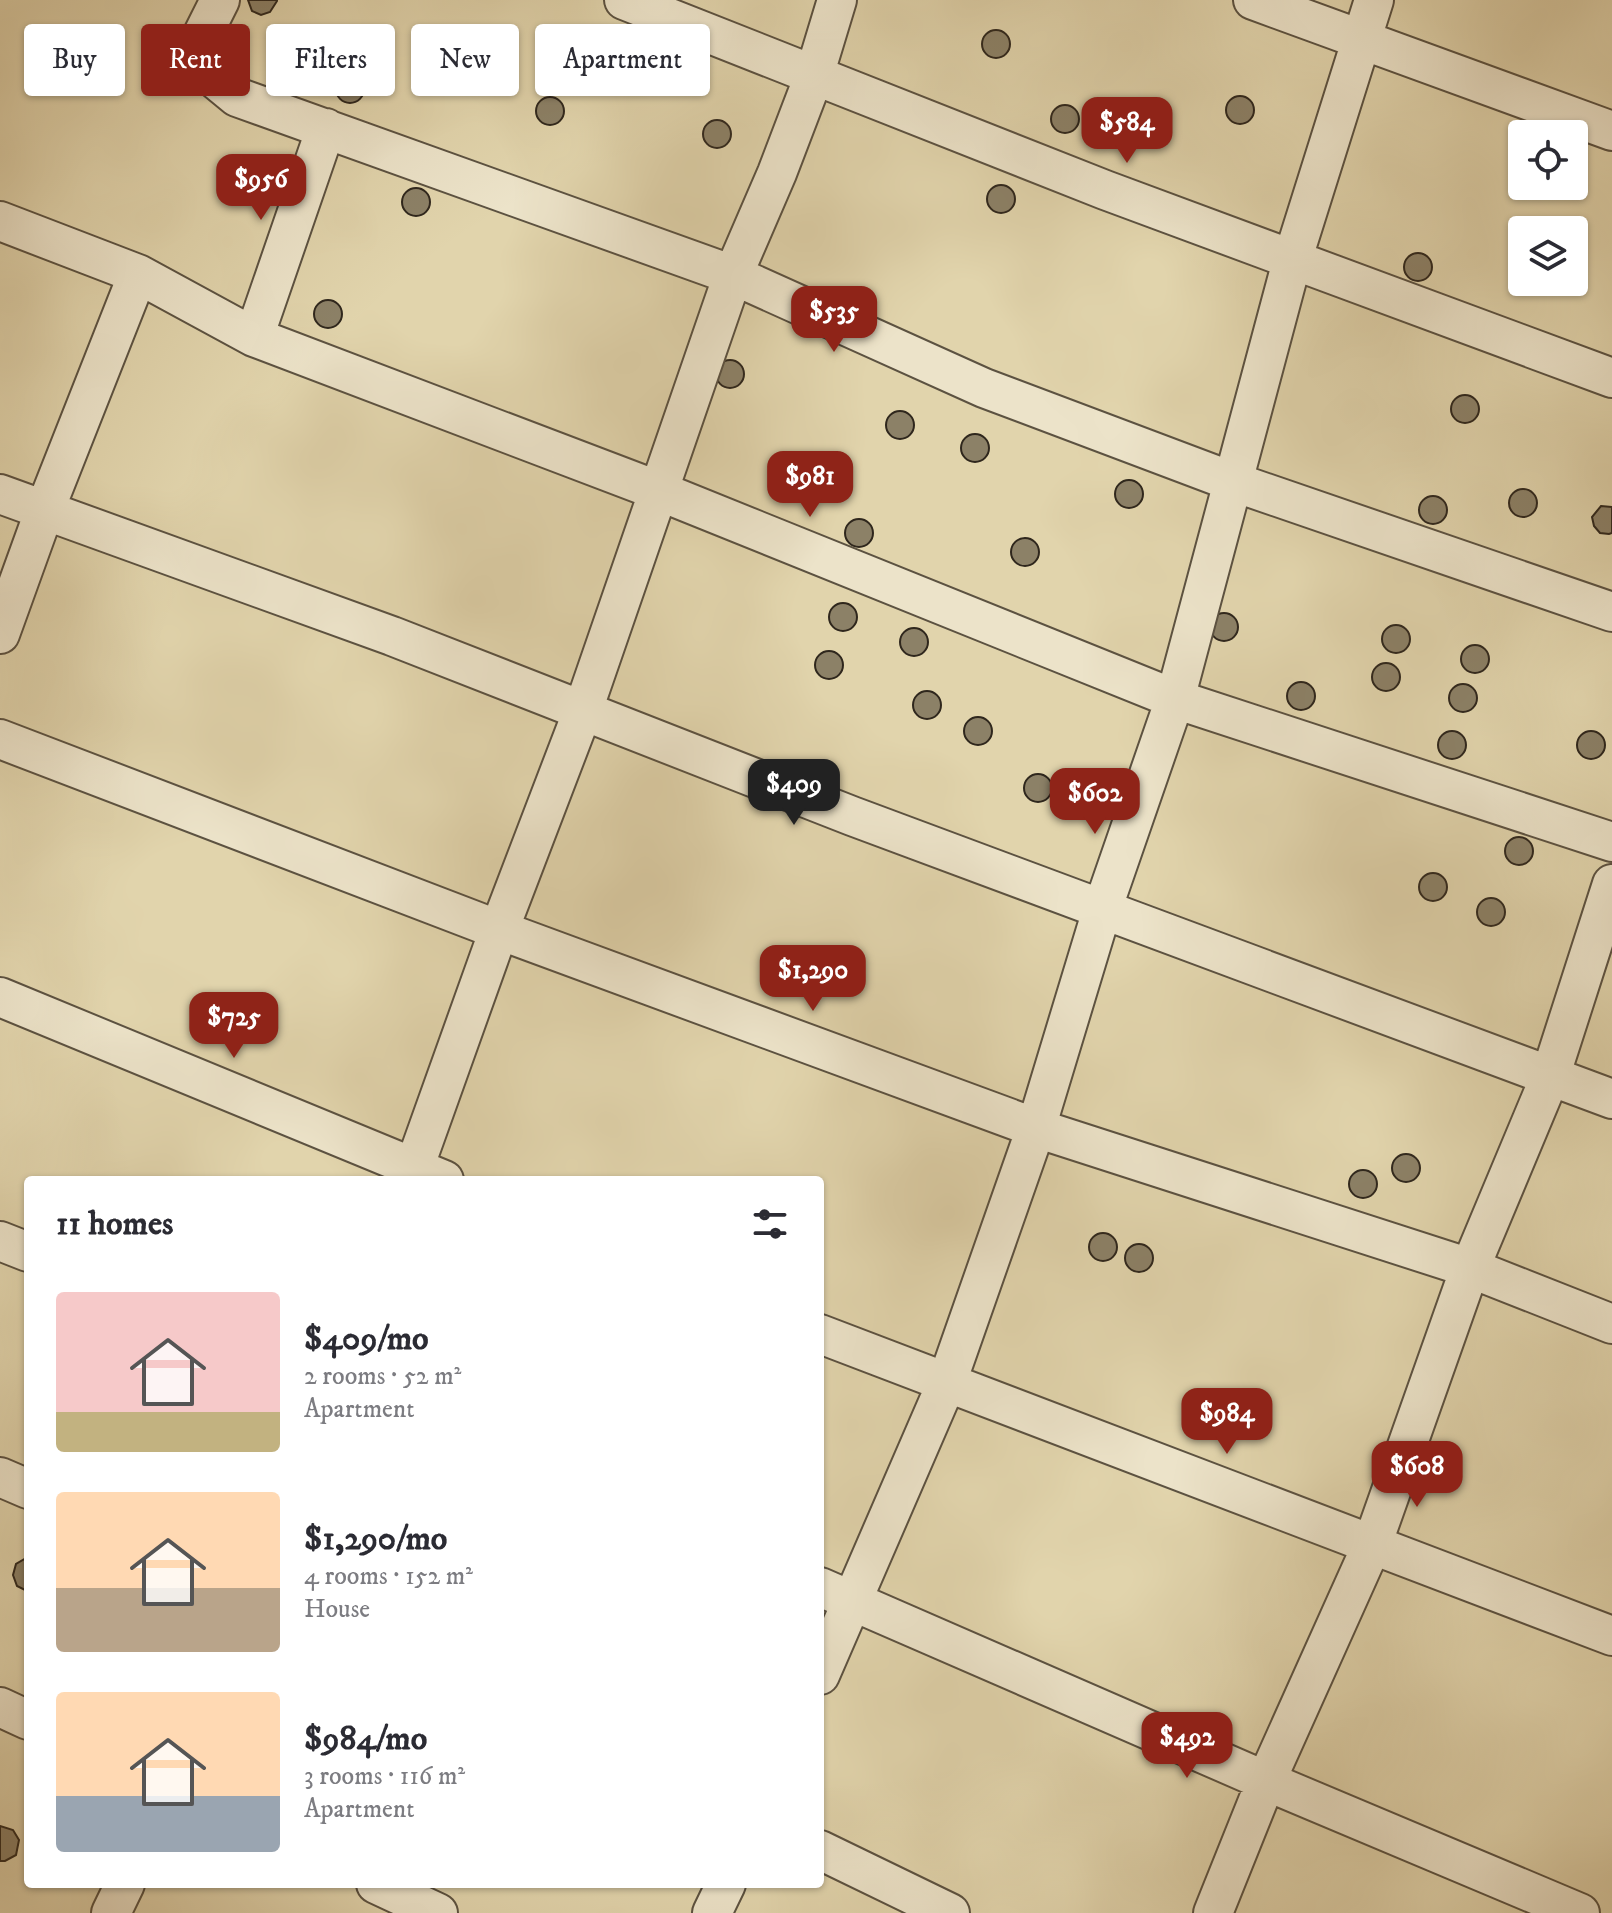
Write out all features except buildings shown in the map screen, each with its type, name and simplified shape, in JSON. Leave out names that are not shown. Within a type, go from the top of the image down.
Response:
[{"type":"street","points":[[220,0],[199,42],[203,69],[237,97],[733,275],[984,388],[1231,481],[1612,612]]},
{"type":"street","points":[[624,0],[1292,261],[1612,378]]},
{"type":"street","points":[[0,997],[429,1174],[499,930],[582,713],[733,275],[814,76],[837,0]]},
{"type":"street","points":[[1253,0],[1612,131]]},
{"type":"street","points":[[824,1655],[836,1594],[947,1382],[1036,1128],[1102,910],[1175,699],[1292,261],[1374,0]]},
{"type":"street","points":[[254,337],[326,128]]},
{"type":"street","points":[[0,221],[138,274],[254,337],[659,491],[1175,699],[1612,842]]},
{"type":"street","points":[[0,634],[44,512],[138,274]]},
{"type":"street","points":[[0,494],[392,636],[582,713],[1612,1099]]},
{"type":"street","points":[[0,739],[499,930],[1036,1128],[1470,1268],[1612,1324]]},
{"type":"street","points":[[1213,1913],[1266,1781],[1372,1545],[1470,1268],[1550,1077],[1612,884]]},
{"type":"street","points":[[0,1241],[24,1250]]},
{"type":"street","points":[[824,1336],[1612,1636]]},
{"type":"street","points":[[0,1477],[24,1487]]},
{"type":"street","points":[[836,1594],[1266,1781],[1580,1913]]},
{"type":"street","points":[[0,1707],[24,1718]]},
{"type":"street","points":[[824,1852],[950,1913]]},
{"type":"street","points":[[111,1913],[123,1888]]},
{"type":"street","points":[[385,1888],[438,1913]]},
{"type":"street","points":[[712,1913],[724,1888]]}]
